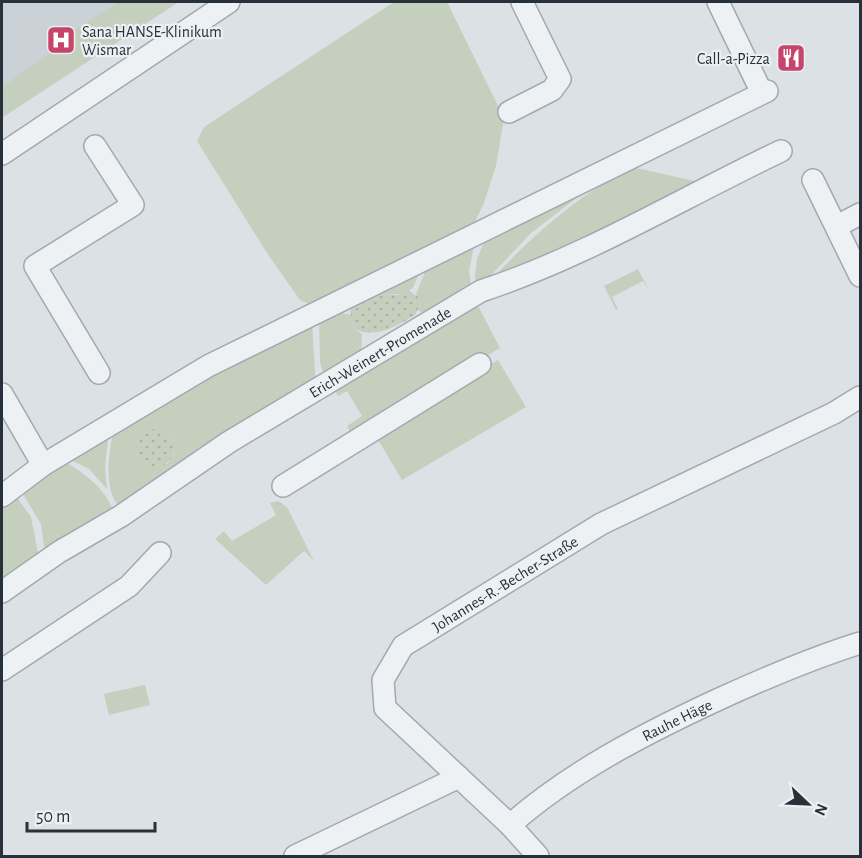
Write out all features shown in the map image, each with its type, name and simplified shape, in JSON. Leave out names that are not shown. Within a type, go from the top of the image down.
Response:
[{"type":"street","points":[[2,154],[229,2]]},
{"type":"street","points":[[509,112],[552,90],[560,79],[522,2]]},
{"type":"street","points":[[2,496],[43,465],[208,366],[765,92],[718,2]]},
{"type":"street","points":[[95,146],[133,205],[35,266],[99,373]]},
{"type":"street","name":"Erich-Weinert-Promenade","points":[[2,592],[59,552],[121,516],[229,442],[475,294],[587,247],[781,152]]},
{"type":"street","points":[[813,180],[861,276]]},
{"type":"street","points":[[837,226],[861,214]]},
{"type":"street","points":[[283,486],[480,364]]},
{"type":"street","points":[[2,394],[43,465]]},
{"type":"street","name":"Johannes-R.-Becher-Straße","points":[[538,856],[510,825],[385,708],[383,680],[403,646],[601,524],[861,397]]},
{"type":"street","points":[[2,670],[129,586],[160,553]]},
{"type":"street","name":"Rauhe Häge","points":[[510,825],[541,798],[652,730],[805,660],[861,643]]},
{"type":"street","points":[[296,856],[459,777]]},
{"type":"shaded area","name":"Sana HANSE-Klinikum Wismar","points":[[2,2],[179,2],[2,118]]},
{"type":"green space","points":[[118,2],[178,2],[2,117],[2,87],[51,52],[73,31]]},
{"type":"green space","points":[[394,2],[447,2],[504,118],[496,166],[484,203],[471,230],[316,307],[300,300],[267,253],[197,141],[204,127]]},
{"type":"green space","points":[[632,167],[708,184],[487,284],[555,219],[611,178]]},
{"type":"green space","points":[[591,187],[531,233],[479,288],[475,278],[477,259],[485,240]]},
{"type":"green space","points":[[474,246],[469,271],[472,292],[431,316],[417,310],[420,304],[416,294],[429,262]]},
{"type":"green space","points":[[421,268],[413,288],[403,294],[384,294],[352,309],[345,304]]},
{"type":"green space","points":[[638,269],[650,292],[643,281],[612,297],[618,309],[616,310],[604,286]]},
{"type":"green space","points":[[408,290],[418,297],[420,304],[415,315],[393,327],[376,332],[368,333],[353,328],[350,310],[384,294],[398,295]]},
{"type":"green space","points":[[475,300],[500,348],[353,437],[347,426],[362,416],[347,391],[338,396],[332,386]]},
{"type":"green space","points":[[328,310],[351,315],[353,328],[362,334],[361,353],[325,380],[320,362],[319,314]]},
{"type":"green space","points":[[312,321],[315,374],[319,383],[138,498],[117,504],[109,478],[113,429]],"holes":[[[170,435],[174,453],[167,464],[136,451],[139,437]]]},
{"type":"green space","points":[[498,360],[526,407],[402,480],[374,433]]},
{"type":"green space","points":[[155,429],[169,434],[174,448],[169,462],[155,467],[141,462],[136,448],[141,434]]},
{"type":"green space","points":[[109,431],[105,466],[107,489],[89,469],[63,456]]},
{"type":"green space","points":[[61,459],[98,487],[113,510],[45,552],[41,524],[22,492]]},
{"type":"green space","points":[[16,496],[31,517],[39,558],[2,589],[2,497]]},
{"type":"green space","points":[[278,501],[287,507],[314,561],[304,551],[266,585],[215,539],[224,531],[232,541],[276,515],[270,503]]},
{"type":"green space","points":[[145,685],[150,705],[109,715],[104,694]]},
{"type":"place","name":"Sana HANSE-Klinikum Wismar","points":[[61,40]]},
{"type":"place","name":"Call-a-Pizza","points":[[791,58]]}]
